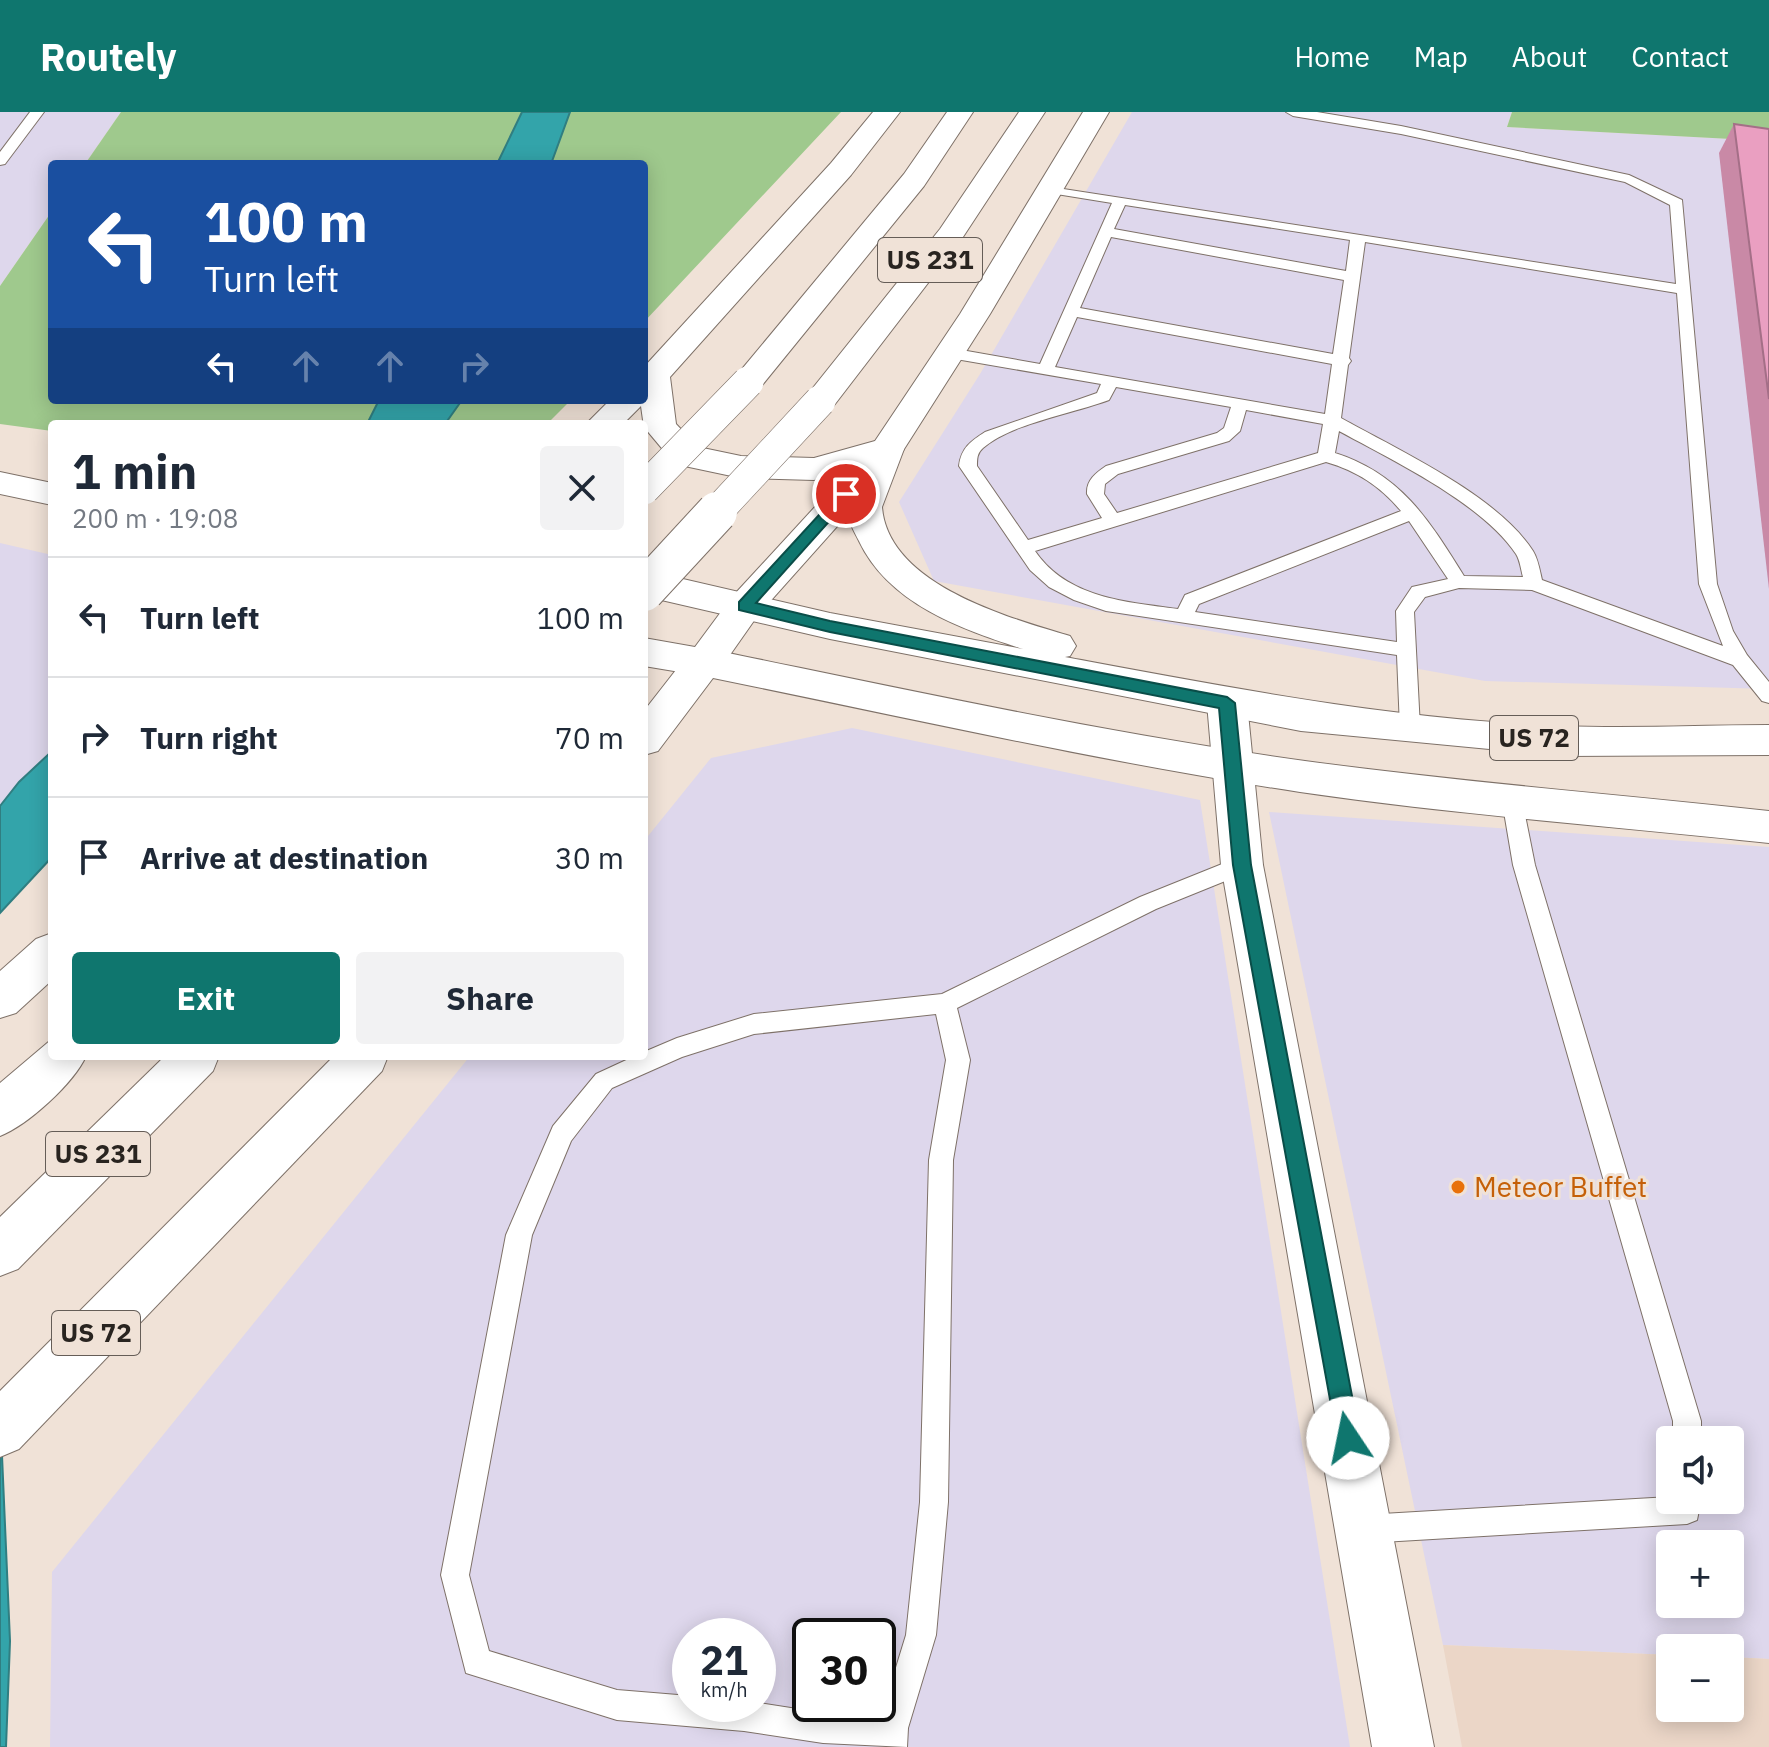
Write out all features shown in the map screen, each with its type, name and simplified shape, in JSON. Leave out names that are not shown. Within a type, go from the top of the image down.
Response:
[{"type":"main road","points":[[887,112],[841,169],[649,382],[660,426],[687,456],[741,467],[814,469],[887,449]]},
{"type":"main road","name":"US 231","points":[[648,485],[748,382],[914,180],[960,112]]},
{"type":"main road","name":"US 231","points":[[648,587],[820,401],[951,234],[1032,112]]},
{"type":"main road","points":[[648,735],[745,606],[887,449],[950,353],[1096,112]]},
{"type":"main road","points":[[607,420],[625,404]]},
{"type":"main road","points":[[887,449],[865,509],[874,540],[886,560],[912,586],[996,627],[1057,646],[1150,688]]},
{"type":"main road","points":[[3,487],[48,493]]},
{"type":"main road","name":"US 72","points":[[648,584],[830,626],[1314,717],[1563,741],[1769,740]]},
{"type":"main road","points":[[648,653],[704,662]]},
{"type":"main road","name":"US 72","points":[[704,662],[981,719],[1388,788],[1769,827]]},
{"type":"main road","points":[[1227,703],[1242,865],[1403,1747]]},
{"type":"main road","points":[[0,999],[48,956]]},
{"type":"main road","points":[[0,1114],[59,1060]]},
{"type":"main road","name":"US 231","points":[[0,1252],[192,1060]]},
{"type":"main road","name":"US 72","points":[[0,1430],[361,1060]]},
{"type":"lane","points":[[0,161],[37,112]]},
{"type":"lane","points":[[1293,112],[1405,125],[1629,179],[1677,203],[1708,584],[1724,631],[1740,660],[1769,696]]},
{"type":"lane","points":[[1049,189],[1684,290]]},
{"type":"lane","points":[[1046,369],[1120,200]]},
{"type":"lane","points":[[1106,232],[1354,277]]},
{"type":"lane","points":[[1326,456],[1343,361],[1358,237]]},
{"type":"lane","points":[[1071,311],[1343,361]]},
{"type":"lane","points":[[950,353],[1332,420],[1453,487],[1506,531],[1526,554],[1534,584]]},
{"type":"lane","points":[[1111,381],[1103,396],[997,433],[980,442],[970,453],[968,466],[1036,566],[1055,583],[1106,605],[1407,650]]},
{"type":"lane","points":[[1113,520],[1095,496],[1094,486],[1100,477],[1112,470],[1223,437],[1232,431],[1240,404]]},
{"type":"lane","points":[[1023,548],[1326,456],[1361,468],[1390,488],[1439,549],[1459,582]]},
{"type":"lane","points":[[1184,616],[1192,600],[1411,514]]},
{"type":"lane","points":[[1410,728],[1405,611],[1419,592],[1459,582],[1534,584],[1740,660]]},
{"type":"lane","points":[[1512,800],[1524,865],[1687,1426]]},
{"type":"lane","points":[[945,1003],[958,1060],[941,1160],[934,1502],[921,1635],[892,1738],[744,1716],[617,1705],[477,1662],[455,1575],[519,1235],[562,1134],[604,1081],[677,1048],[754,1024],[945,1003],[1148,903],[1242,865]]},
{"type":"lane","points":[[1365,1529],[1656,1512]]},
{"type":"shaded area","points":[[0,112],[121,112],[88,160],[48,160],[48,217],[0,286]]},
{"type":"shaded area","points":[[1132,112],[1512,112],[1507,127],[1769,141],[1769,689],[1485,681],[934,581],[899,502],[980,374]]},
{"type":"shaded area","points":[[0,543],[48,554],[48,755],[19,782],[0,806]]},
{"type":"shaded area","points":[[852,728],[1200,800],[1350,1747],[50,1747],[52,1572],[467,1060],[648,1060],[648,836],[711,758]]},
{"type":"shaded area","points":[[1269,812],[1769,847],[1769,1659],[1744,1658],[1744,1634],[1656,1634],[1656,1654],[1443,1645]]},
{"type":"shaded area","points":[[1443,1645],[1656,1654],[1656,1722],[1744,1722],[1744,1658],[1769,1659],[1769,1747],[1462,1747]]},
{"type":"green space","points":[[121,112],[522,112],[499,160],[88,160]]},
{"type":"green space","points":[[570,112],[841,112],[648,318],[648,160],[552,160]]},
{"type":"green space","points":[[1512,112],[1769,112],[1769,141],[1507,127]]},
{"type":"green space","points":[[48,217],[48,404],[377,404],[369,420],[48,420],[48,430],[0,424],[0,286]]},
{"type":"green space","points":[[459,404],[567,404],[551,420],[448,420]]},
{"type":"water","points":[[522,112],[570,112],[552,160],[499,160]]},
{"type":"water","points":[[377,404],[459,404],[448,420],[369,420]]},
{"type":"water","points":[[48,755],[48,861],[0,913],[0,806],[19,782]]},
{"type":"water","points":[[0,1409],[10,1641],[6,1747],[0,1747]]},
{"type":"building","points":[[1734,124],[1769,129],[1769,399]]},
{"type":"place","name":"Meteor Buffet","points":[[1458,1187]]},
{"type":"route","points":[[846,494],[745,606],[830,626],[1227,703],[1242,865],[1348,1438]]}]
